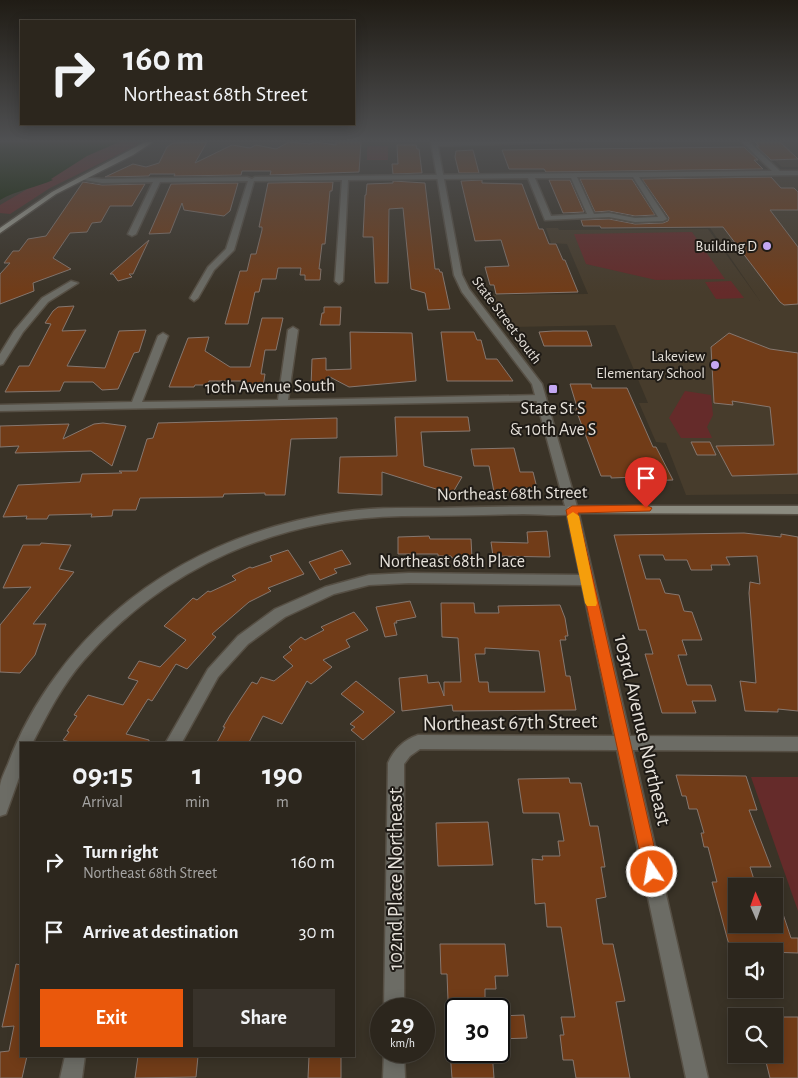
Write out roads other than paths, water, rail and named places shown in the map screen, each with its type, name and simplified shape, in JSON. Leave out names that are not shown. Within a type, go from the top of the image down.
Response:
[{"type":"main road","points":[[0,231],[57,192]]},
{"type":"main road","name":"Northeast 68th Street","points":[[572,510],[798,510]]},
{"type":"street","points":[[132,234],[152,192]]},
{"type":"street","points":[[194,298],[212,269],[230,250],[247,192]]},
{"type":"street","points":[[339,281],[345,192]]},
{"type":"street","name":"State Street South","points":[[443,192],[457,270],[462,284],[530,372],[537,384],[572,510]]},
{"type":"street","points":[[538,192],[548,218],[578,218],[591,215],[617,216],[635,220],[663,219],[646,192]]},
{"type":"street","points":[[581,192],[591,215]]},
{"type":"street","points":[[0,362],[19,331],[45,300],[74,283]]},
{"type":"street","points":[[283,402],[293,330]]},
{"type":"street","points":[[136,405],[163,336]]},
{"type":"street","name":"10th Avenue South","points":[[0,408],[541,398]]},
{"type":"street","name":"Northeast 68th Street","points":[[25,742],[50,696],[67,671],[88,646],[117,617],[166,580],[231,546],[281,528],[343,516],[405,512],[572,510]]},
{"type":"street","name":"103rd Avenue Northeast","points":[[572,510],[697,1078]]},
{"type":"street","name":"Northeast 68th Place","points":[[174,742],[213,673],[243,640],[280,613],[330,590],[369,580],[409,578],[586,580]]},
{"type":"street","name":"Northeast 67th Street","points":[[404,751],[418,742],[798,744]]},
{"type":"street","name":"102nd Place Northeast","points":[[394,998],[396,763],[404,751]]},
{"type":"street","points":[[0,808],[20,754]]},
{"type":"street","points":[[71,1078],[75,1057]]},
{"type":"street","points":[[394,1063],[394,1078]]},
{"type":"place","name":"Building D","points":[[767,246]]},
{"type":"place","name":"Lakeview Elementary School","points":[[715,365]]},
{"type":"place","name":"State St S & 10th Ave S","points":[[553,389]]}]
